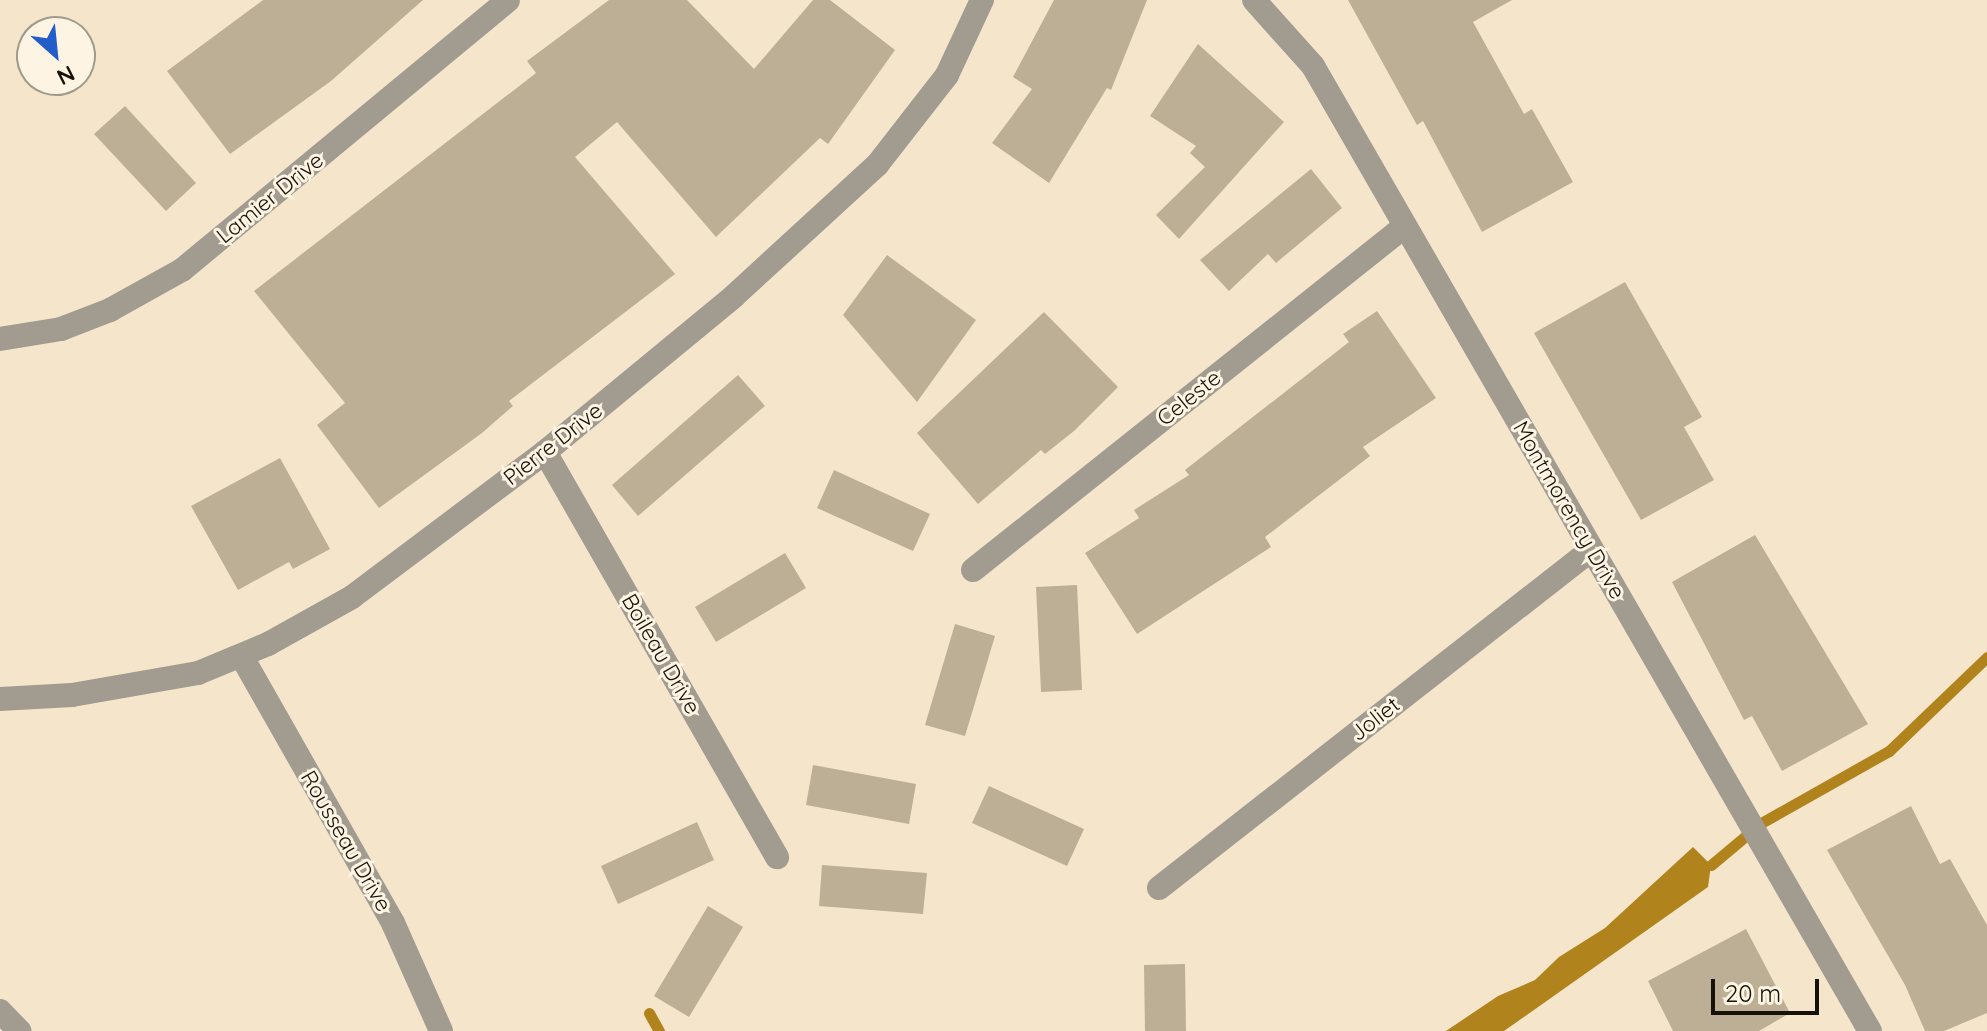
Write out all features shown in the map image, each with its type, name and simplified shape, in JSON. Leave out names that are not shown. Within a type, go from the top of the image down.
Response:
[{"type":"street","name":"Pierre Drive","points":[[0,699],[86,692],[198,673],[242,657],[352,597],[545,452],[734,296],[877,165],[947,75],[982,0]]},
{"type":"street","name":"Montmorency Drive","points":[[1254,0],[1313,66],[1870,1031]]},
{"type":"street","name":"Lamier Drive","points":[[0,339],[61,329],[110,310],[182,270],[499,3]]},
{"type":"street","name":"Celeste","points":[[973,570],[1405,226]]},
{"type":"street","name":"Boileau Drive","points":[[545,452],[777,857]]},
{"type":"street","name":"Joliet","points":[[1159,888],[1591,550]]},
{"type":"street","name":"Rousseau Drive","points":[[242,657],[393,923],[441,1031]]},
{"type":"street","points":[[0,1011],[19,1031]]},
{"type":"shaded area","points":[[1693,847],[1711,865],[1708,887],[1504,1031],[1446,1031],[1498,996],[1535,980],[1559,957],[1605,928]]},
{"type":"building","points":[[263,0],[423,0],[331,81],[230,154],[167,71]]},
{"type":"building","points":[[609,0],[687,0],[754,69],[813,0],[830,0],[895,50],[828,144],[820,138],[716,237],[617,122],[575,157],[675,274],[509,401],[513,406],[482,433],[379,508],[317,425],[345,403],[254,291],[536,73],[527,61]]},
{"type":"building","points":[[1054,0],[1147,0],[1111,90],[1107,88],[1049,183],[992,143],[1032,89],[1013,77]]},
{"type":"building","points":[[1348,0],[1512,0],[1473,22],[1524,114],[1532,109],[1573,182],[1482,232],[1423,121],[1417,125]]},
{"type":"building","points":[[1198,44],[1284,122],[1179,239],[1156,215],[1205,167],[1190,153],[1196,146],[1150,116]]},
{"type":"building","points":[[125,106],[196,183],[166,211],[94,134]]},
{"type":"building","points":[[1311,169],[1342,208],[1276,263],[1268,254],[1229,291],[1200,260]]},
{"type":"building","points":[[887,255],[976,320],[917,402],[843,315]]},
{"type":"building","points":[[1625,282],[1702,417],[1684,427],[1714,480],[1641,520],[1534,333]]},
{"type":"building","points":[[1377,311],[1436,398],[1363,447],[1370,456],[1265,537],[1271,547],[1137,634],[1085,553],[1139,518],[1134,510],[1189,475],[1185,470],[1349,342],[1343,334]]},
{"type":"building","points":[[1044,312],[1118,387],[1074,431],[1045,454],[1041,450],[978,504],[917,433]]},
{"type":"building","points":[[738,375],[765,406],[638,516],[612,485]]},
{"type":"building","points":[[280,458],[330,549],[293,569],[289,562],[238,590],[191,506]]},
{"type":"building","points":[[834,470],[930,514],[913,551],[817,508]]},
{"type":"building","points":[[1755,535],[1868,724],[1782,771],[1752,716],[1744,720],[1672,582]]},
{"type":"building","points":[[785,553],[806,588],[716,642],[695,607]]},
{"type":"building","points":[[1077,585],[1082,690],[1041,692],[1036,587]]},
{"type":"building","points":[[955,624],[995,636],[965,736],[925,725]]},
{"type":"building","points":[[813,765],[916,784],[909,824],[806,805]]},
{"type":"building","points":[[989,786],[1084,829],[1067,866],[972,823]]},
{"type":"building","points":[[1911,806],[1940,864],[1950,859],[1987,925],[1987,1013],[1944,1031],[1925,1031],[1905,985],[1827,850]]},
{"type":"building","points":[[697,822],[714,860],[618,904],[601,866]]},
{"type":"building","points":[[822,865],[927,873],[923,914],[819,906]]},
{"type":"building","points":[[708,906],[743,927],[689,1017],[654,996]]},
{"type":"building","points":[[1746,929],[1790,1013],[1759,1031],[1673,1031],[1648,981]]},
{"type":"building","points":[[1185,964],[1186,1031],[1145,1031],[1144,965]]},
{"type":"waterway","points":[[1711,865],[1761,823],[1889,751],[1987,657]]},
{"type":"waterway","points":[[649,1013],[659,1031]]}]
